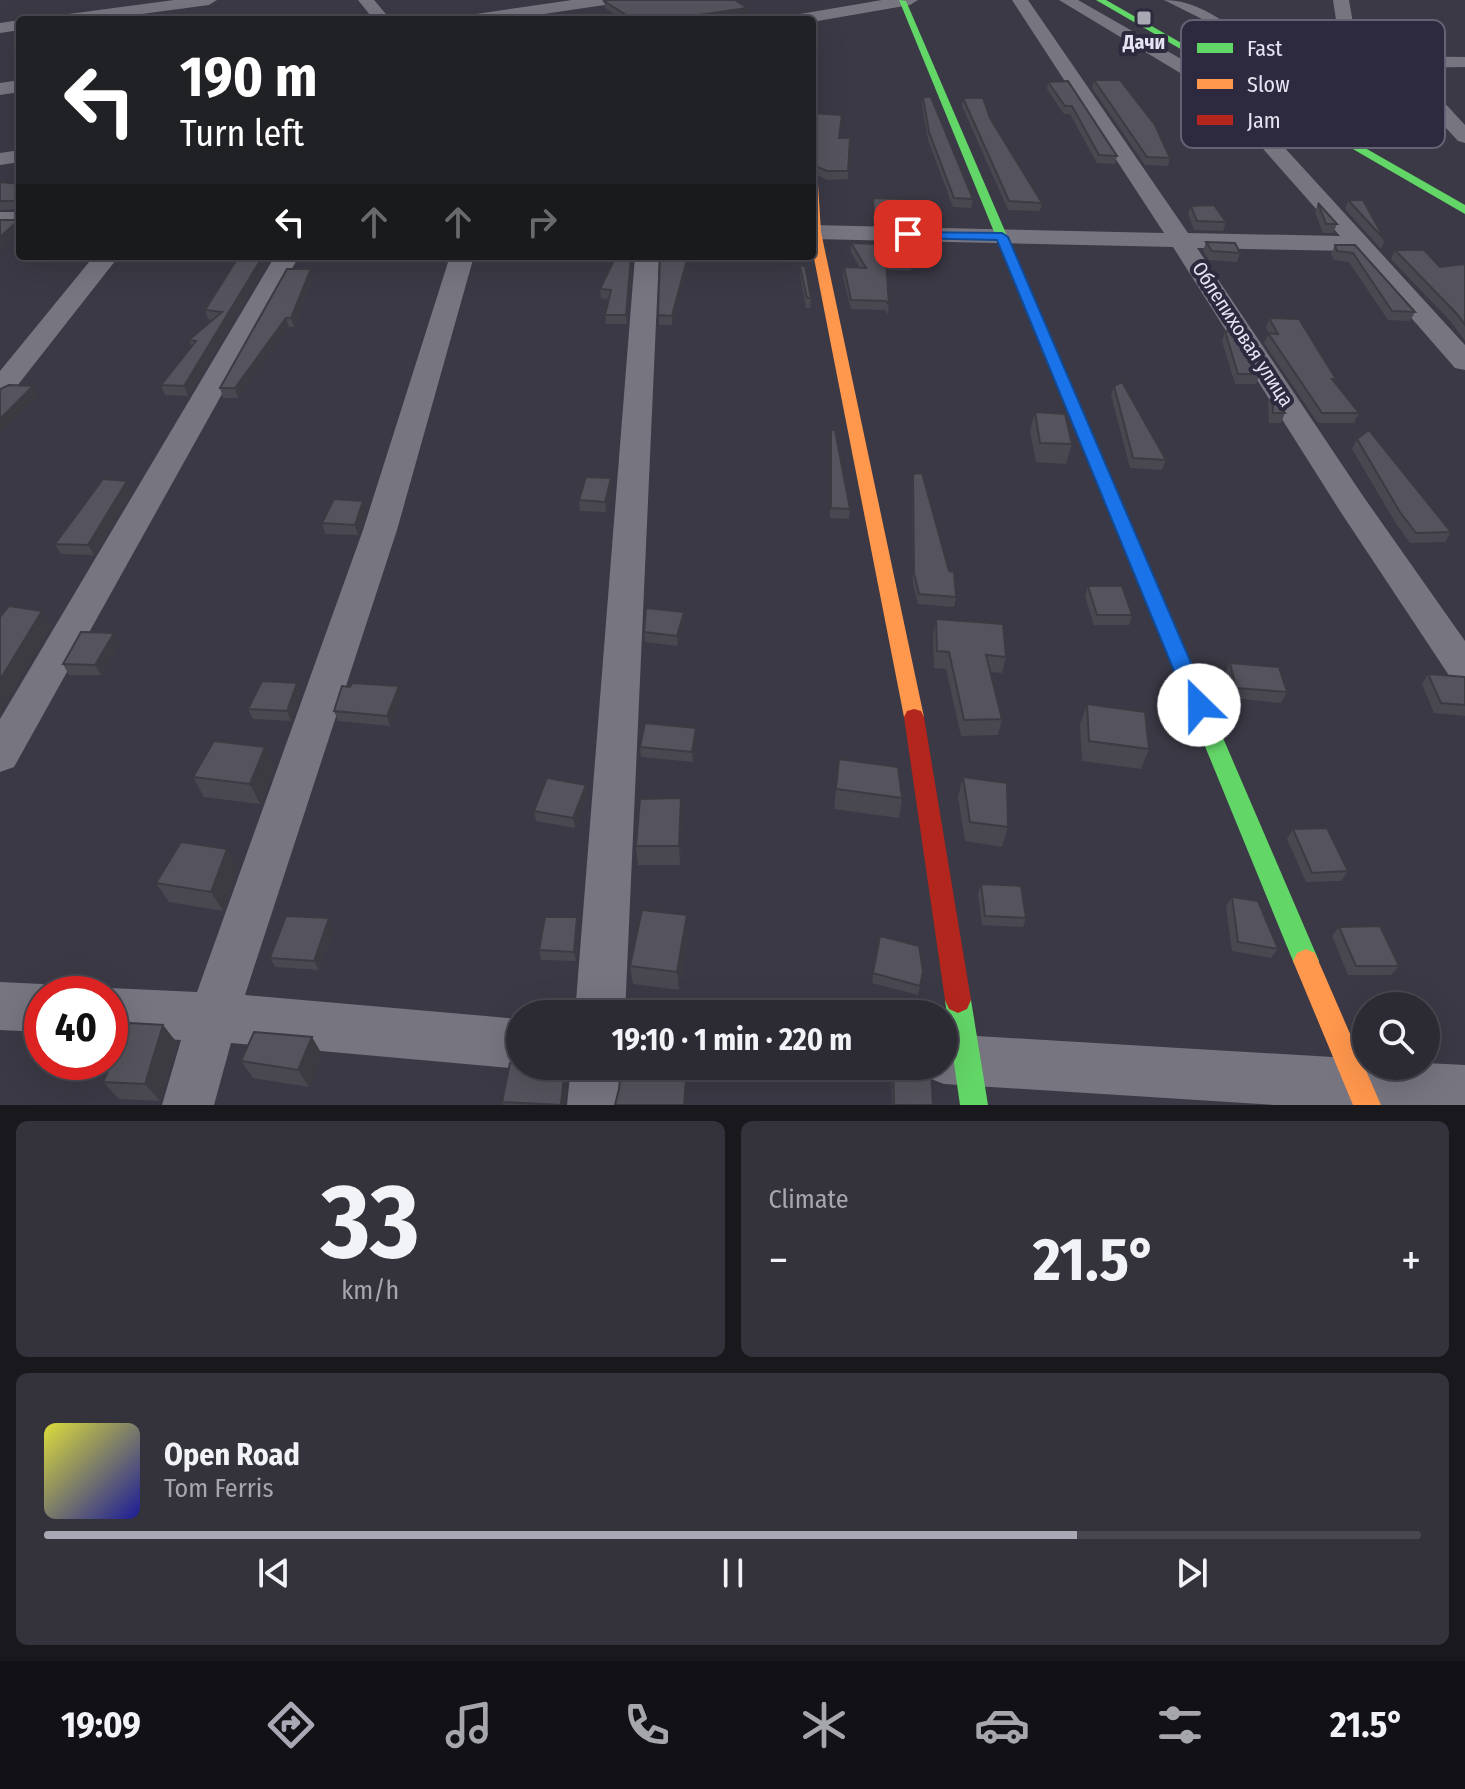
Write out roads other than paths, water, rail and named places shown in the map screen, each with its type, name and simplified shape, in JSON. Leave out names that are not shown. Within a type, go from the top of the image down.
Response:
[{"type":"street","points":[[91,16],[209,0]]},
{"type":"street","points":[[366,0],[380,16]]},
{"type":"street","points":[[496,16],[605,0]]},
{"type":"street","name":"Облепиховая улица","points":[[1020,0],[1416,601],[1465,670]]},
{"type":"street","points":[[1067,0],[1181,66]]},
{"type":"street","points":[[1100,0],[1181,46]]},
{"type":"street","points":[[1172,0],[1214,20]]},
{"type":"street","points":[[1341,0],[1344,20]]},
{"type":"street","points":[[816,16],[906,1],[1363,1095]]},
{"type":"street","points":[[1171,60],[1181,61]]},
{"type":"street","points":[[1445,62],[1465,62]]},
{"type":"street","points":[[1445,115],[1465,137]]},
{"type":"street","points":[[1273,148],[1465,362]]},
{"type":"street","points":[[1358,148],[1465,210]]},
{"type":"street","points":[[816,232],[1359,244]]},
{"type":"street","points":[[816,242],[914,717],[961,1075],[1363,1095],[1465,1091]]},
{"type":"street","points":[[0,389],[104,260]]},
{"type":"street","points":[[0,755],[285,260]]},
{"type":"street","points":[[188,1105],[213,1017],[380,530],[461,260]]},
{"type":"street","points":[[601,1000],[647,260]]},
{"type":"street","points":[[0,1006],[24,1007]]},
{"type":"street","points":[[128,1013],[213,1017],[506,1043]]},
{"type":"street","points":[[593,1105],[595,1080]]},
{"type":"place","name":"Дачи","points":[[1144,18]]}]
